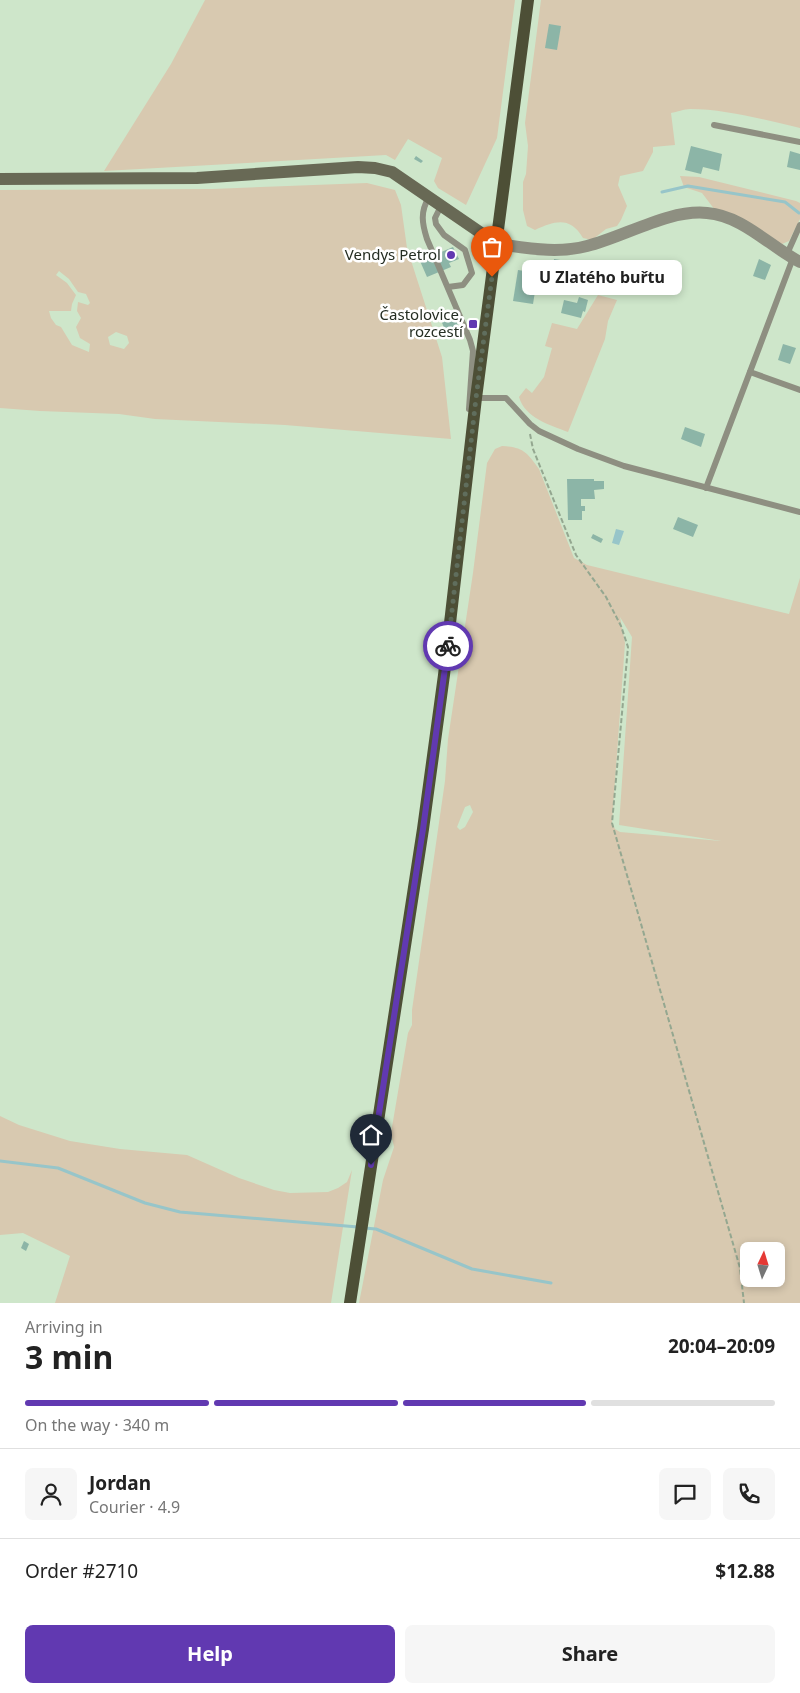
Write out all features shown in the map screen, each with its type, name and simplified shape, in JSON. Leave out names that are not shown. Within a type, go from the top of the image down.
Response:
[{"type":"main road","points":[[350,1303],[423,829],[444,674],[476,398],[528,0]]},
{"type":"street","points":[[0,179],[198,178],[358,167],[374,168],[392,172],[497,244],[547,250],[585,247],[683,214],[707,213],[749,228],[793,258]]},
{"type":"lane","points":[[714,125],[800,142]]},
{"type":"lane","points":[[429,197],[422,213],[422,222],[427,239],[473,351],[461,528]]},
{"type":"lane","points":[[442,206],[435,218],[436,224],[444,235],[465,250],[472,273],[463,285],[448,287]]},
{"type":"lane","points":[[706,488],[793,258],[800,225]]},
{"type":"lane","points":[[750,372],[800,390]]},
{"type":"lane","points":[[476,398],[506,398],[539,432],[624,466],[800,512]]},
{"type":"path","points":[[530,424],[533,449],[576,556],[606,598],[628,647],[612,823],[740,1268],[744,1303]]},
{"type":"shaded area","points":[[205,0],[515,0],[497,138],[466,205],[438,188],[434,181],[442,158],[408,139],[395,160],[386,155],[104,171],[171,64]]},
{"type":"shaded area","points":[[541,0],[800,0],[800,128],[703,109],[685,109],[671,113],[675,145],[653,147],[653,152],[643,171],[620,176],[618,185],[627,206],[617,226],[606,229],[592,240],[583,238],[573,226],[562,222],[549,224],[535,230],[527,226],[523,210],[523,182],[526,174],[528,146],[525,123]]},
{"type":"shaded area","points":[[680,176],[699,177],[796,201],[800,203],[800,219],[789,241],[782,244],[715,210],[702,193],[684,187]]},
{"type":"shaded area","points":[[367,183],[395,190],[401,205],[407,248],[442,357],[451,439],[285,425],[155,419],[119,414],[0,408],[0,190],[212,189]],"holes":[[[59,271],[69,279],[78,292],[86,294],[90,303],[88,305],[78,302],[77,311],[81,318],[76,327],[80,338],[90,344],[89,352],[72,345],[61,327],[56,325],[51,318],[49,311],[71,311],[76,295],[67,283],[56,275]],[[116,332],[127,336],[129,343],[124,349],[110,345],[108,337]]]},
{"type":"shaded area","points":[[598,295],[617,300],[608,321],[605,339],[568,432],[539,420],[532,415],[522,404],[519,397],[526,388],[532,393],[544,377],[552,348],[545,346],[552,323],[577,329]]},
{"type":"shaded area","points":[[502,446],[520,449],[531,458],[539,469],[574,558],[587,565],[789,614],[800,578],[800,1303],[359,1303],[383,1180],[394,1147],[391,1133],[408,1033],[412,1025],[412,1010],[445,781],[448,739],[473,573],[487,463],[495,449]],"holes":[[[620,617],[632,637],[619,825],[721,841],[620,832],[615,829],[612,823],[625,643]],[[470,805],[473,812],[465,827],[460,830],[457,827],[465,807]]]},
{"type":"shaded area","points":[[0,1116],[19,1125],[70,1141],[120,1149],[187,1155],[239,1178],[274,1190],[290,1193],[328,1192],[347,1182],[352,1170],[331,1303],[55,1303],[70,1256],[23,1233],[0,1235]]},
{"type":"water","points":[[616,529],[624,531],[619,545],[612,543]]},
{"type":"building","points":[[549,24],[561,26],[557,50],[545,48]]},
{"type":"building","points":[[691,146],[722,154],[719,171],[703,167],[701,174],[685,170]]},
{"type":"building","points":[[790,151],[800,154],[800,170],[787,167]]},
{"type":"building","points":[[416,156],[423,161],[421,163],[414,159]]},
{"type":"building","points":[[453,247],[459,259],[449,263],[451,267],[427,277],[420,261]]},
{"type":"building","points":[[554,259],[579,263],[577,276],[552,272]]},
{"type":"building","points":[[759,259],[771,265],[765,280],[753,276]]},
{"type":"building","points":[[518,270],[538,273],[533,304],[513,301]]},
{"type":"building","points":[[579,297],[588,300],[585,312],[583,311],[581,318],[561,313],[564,300],[577,303]]},
{"type":"building","points":[[454,315],[459,328],[446,333],[441,320]]},
{"type":"building","points":[[783,344],[796,348],[790,364],[778,360]]},
{"type":"building","points":[[685,427],[705,434],[701,447],[681,439]]},
{"type":"building","points":[[567,479],[604,481],[604,489],[594,490],[595,499],[581,499],[581,506],[585,506],[585,511],[582,511],[582,520],[568,520]]},
{"type":"building","points":[[678,517],[698,525],[693,537],[673,529]]},
{"type":"building","points":[[593,534],[603,539],[601,543],[591,538]]},
{"type":"building","points":[[24,1241],[29,1244],[26,1251],[21,1248]]},
{"type":"waterway","points":[[662,192],[688,186],[785,202],[799,213]]},
{"type":"waterway","points":[[0,1161],[58,1168],[145,1203],[180,1212],[358,1227]]},
{"type":"waterway","points":[[364,1228],[376,1229],[472,1269],[551,1283]]},
{"type":"way so far","points":[[448,646],[476,398],[492,277]]},
{"type":"place","name":"Vendys Petrol","points":[[451,255]]},
{"type":"place","name":"U Zlatého buřtu","points":[[492,277]]},
{"type":"place","name":"Častolovice, rozcestí","points":[[473,324]]},
{"type":"route","points":[[371,1165],[423,829],[448,646]]}]
